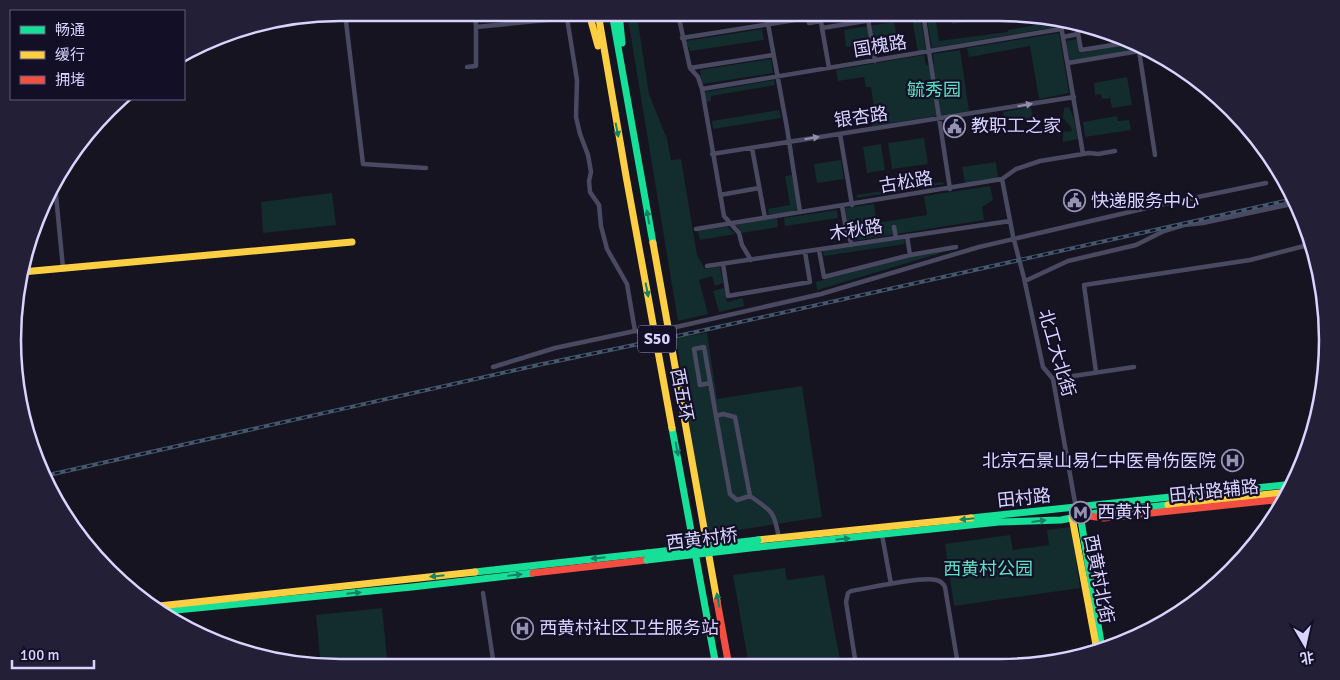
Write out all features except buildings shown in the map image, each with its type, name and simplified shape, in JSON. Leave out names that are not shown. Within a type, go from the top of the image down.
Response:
[{"type":"main road","points":[[591,21],[612,103]]},
{"type":"main road","name":"西五环","points":[[599,21],[612,103],[715,659]]},
{"type":"main road","name":"西五环","points":[[613,21],[728,659]]},
{"type":"main road","points":[[620,21],[626,100]]},
{"type":"main road","points":[[29,271],[352,242]]},
{"type":"main road","name":"田村路","points":[[759,544],[779,538],[1284,485]]},
{"type":"main road","name":"田村路","points":[[759,544],[882,535],[999,522],[1026,523],[1084,516],[1097,512],[1279,493]]},
{"type":"main road","name":"田村路辅路","points":[[1084,516],[1104,518],[1273,500]]},
{"type":"main road","name":"西黄村北街","points":[[1095,644],[1072,517],[1076,508],[1084,516],[1101,642]]},
{"type":"main road","name":"西黄村桥","points":[[647,556],[759,544]]},
{"type":"main road","points":[[164,606],[647,556]]},
{"type":"main road","points":[[172,610],[412,587],[647,556]]},
{"type":"street","points":[[346,21],[363,164],[426,168]]},
{"type":"street","points":[[467,67],[476,66],[476,21]]},
{"type":"street","points":[[476,27],[537,21]]},
{"type":"street","points":[[567,21],[577,80],[576,117],[588,155],[591,172],[589,181],[590,192],[599,205],[601,226],[607,249],[626,284],[635,331]]},
{"type":"street","points":[[681,21],[682,38],[690,68],[698,77],[702,89],[724,216],[739,233],[742,245],[751,260]]},
{"type":"street","points":[[767,21],[800,212]]},
{"type":"street","points":[[682,38],[788,21]]},
{"type":"street","points":[[809,21],[809,23],[821,21],[829,68]]},
{"type":"street","points":[[822,28],[862,21]]},
{"type":"street","points":[[868,21],[874,61]]},
{"type":"street","points":[[924,21],[950,189]]},
{"type":"street","points":[[1062,29],[1083,154]]},
{"type":"street","name":"国槐路","points":[[702,89],[1062,29]]},
{"type":"street","points":[[1077,31],[1081,50],[1118,44]]},
{"type":"street","points":[[1063,37],[1078,34]]},
{"type":"street","points":[[1068,63],[1135,52]]},
{"type":"street","points":[[1139,53],[1155,155]]},
{"type":"street","points":[[690,68],[774,55]]},
{"type":"street","name":"银杏路","points":[[712,154],[1074,97]]},
{"type":"street","points":[[840,134],[852,205]]},
{"type":"street","points":[[752,148],[765,218]]},
{"type":"street","name":"古松路","points":[[696,230],[1002,180],[1016,169],[1029,164],[1083,154],[1115,151]]},
{"type":"street","name":"北工大北街","points":[[1002,180],[1043,367],[1053,379],[1076,508]]},
{"type":"street","points":[[493,367],[555,348],[635,331],[648,333],[821,294],[1014,237],[1266,183]]},
{"type":"street","points":[[720,195],[759,188]]},
{"type":"street","points":[[56,196],[63,268]]},
{"type":"street","points":[[1025,281],[1068,261],[1136,245],[1164,231],[1184,225],[1203,223],[1289,205]]},
{"type":"street","points":[[842,206],[846,229],[852,244]]},
{"type":"street","name":"木秋路","points":[[707,266],[1010,221]]},
{"type":"street","points":[[894,227],[896,238]]},
{"type":"street","points":[[906,236],[910,255]]},
{"type":"street","points":[[1096,372],[1084,285],[1250,260],[1304,246]]},
{"type":"street","points":[[819,250],[824,277],[910,255],[956,247]]},
{"type":"street","points":[[723,264],[728,296],[810,282],[805,252]]},
{"type":"street","points":[[710,383],[700,384],[694,349],[704,347],[730,494],[737,500],[750,496]]},
{"type":"street","points":[[1053,379],[1134,367]]},
{"type":"street","points":[[716,416],[723,414],[735,417],[750,496],[775,516],[779,538]]},
{"type":"street","points":[[882,535],[891,584]]},
{"type":"street","points":[[855,659],[846,602],[847,595],[851,592],[891,584],[933,579],[944,584],[957,659]]},
{"type":"street","points":[[483,593],[493,659]]},
{"type":"green space","points":[[628,21],[638,21],[649,94],[667,139],[671,160],[681,159],[697,255],[705,269],[720,267],[723,283],[715,286],[712,276],[699,280],[708,314],[678,321]]},
{"type":"green space","points":[[913,21],[921,21],[926,50],[918,52]]},
{"type":"green space","points":[[927,21],[936,21],[939,41],[1008,32],[1008,30],[1042,24],[1056,26],[1056,27],[932,48]]},
{"type":"green space","points":[[951,21],[971,21],[952,24]]},
{"type":"green space","points":[[894,22],[897,39],[846,47],[844,30]]},
{"type":"green space","points":[[762,29],[764,40],[690,51],[686,41]]},
{"type":"green space","points":[[1059,33],[1069,93],[1039,99],[1030,46],[969,57],[967,48]]},
{"type":"green space","points":[[1077,39],[1079,53],[1120,45],[1133,51],[1069,61],[1066,41]]},
{"type":"green space","name":"毓秀园","points":[[960,50],[969,111],[872,126],[870,109],[874,108],[871,87],[866,87],[864,77],[838,81],[836,70],[924,55],[926,65],[934,64],[933,54]]},
{"type":"green space","points":[[771,59],[773,73],[702,84],[700,70]]},
{"type":"green space","points":[[1127,77],[1132,105],[1112,108],[1110,98],[1102,99],[1101,94],[1095,95],[1094,83]]},
{"type":"green space","points":[[774,80],[775,85],[711,96],[711,101],[706,102],[705,92]]},
{"type":"green space","points":[[1031,107],[1033,118],[1005,122],[1003,112]]},
{"type":"green space","points":[[1069,107],[1074,119],[1078,139],[1063,142],[1063,132],[1072,131],[1063,118],[1064,108]]},
{"type":"green space","points":[[779,110],[781,118],[713,129],[712,121]]},
{"type":"green space","points":[[1117,116],[1118,121],[1129,120],[1131,130],[1085,137],[1083,122]]},
{"type":"green space","points":[[924,138],[928,164],[892,169],[888,143]]},
{"type":"green space","points":[[881,144],[885,170],[867,173],[863,147]]},
{"type":"green space","points":[[841,160],[844,179],[817,183],[814,164]]},
{"type":"green space","points":[[996,162],[998,178],[965,183],[962,167]]},
{"type":"green space","points":[[792,175],[798,211],[769,215],[768,209],[790,205],[785,176]]},
{"type":"green space","points":[[943,182],[944,184],[857,198],[856,195]]},
{"type":"green space","points":[[990,186],[993,200],[982,207],[984,220],[853,241],[848,229],[845,208],[874,204],[877,223],[927,215],[924,196]]},
{"type":"green space","points":[[332,193],[336,225],[263,233],[261,202]]},
{"type":"green space","points":[[837,210],[838,218],[785,226],[784,218]]},
{"type":"green space","points":[[777,218],[778,227],[742,233],[736,225]]},
{"type":"green space","points":[[728,227],[735,234],[700,240],[698,231]]},
{"type":"green space","points":[[904,239],[905,244],[824,256],[823,251]]},
{"type":"green space","points":[[954,249],[817,290],[816,282],[910,257]]},
{"type":"green space","points":[[724,288],[727,302],[743,298],[744,306],[719,312],[713,291]]},
{"type":"green space","points":[[707,333],[717,399],[802,386],[822,517],[706,535],[676,338]]},
{"type":"green space","name":"西黄村公园","points":[[1071,527],[1080,588],[954,606],[945,544],[1010,535],[1013,550],[1049,545],[1047,530]]},
{"type":"green space","points":[[785,568],[787,580],[824,575],[840,659],[748,659],[733,575]]},
{"type":"green space","points":[[382,608],[387,659],[320,658],[316,615]]},
{"type":"railway","points":[[51,474],[1287,201]]},
{"type":"traffic: fast","points":[[613,21],[653,243]]},
{"type":"traffic: fast","points":[[620,21],[622,43]]},
{"type":"traffic: fast","points":[[672,428],[715,659]]},
{"type":"traffic: fast","points":[[971,518],[1284,485]]},
{"type":"traffic: fast","points":[[759,547],[999,522],[1061,520],[1097,513],[1168,505]]},
{"type":"traffic: fast","points":[[1080,514],[1101,642]]},
{"type":"traffic: fast","points":[[647,553],[758,540]]},
{"type":"traffic: fast","points":[[647,560],[759,547]]},
{"type":"traffic: fast","points":[[475,572],[647,553]]},
{"type":"traffic: fast","points":[[172,610],[533,573]]},
{"type":"traffic: slow","points":[[591,21],[598,46]]},
{"type":"traffic: slow","points":[[599,21],[672,428]]},
{"type":"traffic: slow","points":[[29,271],[352,242]]},
{"type":"traffic: slow","points":[[653,243],[717,601]]},
{"type":"traffic: slow","points":[[1168,505],[1279,493]]},
{"type":"traffic: slow","points":[[1074,513],[1072,517],[1096,644]]},
{"type":"traffic: slow","points":[[758,540],[971,518]]},
{"type":"traffic: slow","points":[[164,605],[475,572]]},
{"type":"traffic: jam","points":[[1089,516],[1104,518],[1275,500]]},
{"type":"traffic: jam","points":[[533,573],[647,560]]},
{"type":"traffic: jam","points":[[717,601],[728,659]]},
{"type":"place","name":"教职工之家","points":[[955,126]]},
{"type":"place","name":"快递服务中心","points":[[1075,201]]},
{"type":"place","name":"北京石景山易仁中医骨伤医院","points":[[1232,461]]},
{"type":"place","name":"西黄村","points":[[1081,512]]},
{"type":"place","name":"西黄村社区卫生服务站","points":[[523,628]]}]
